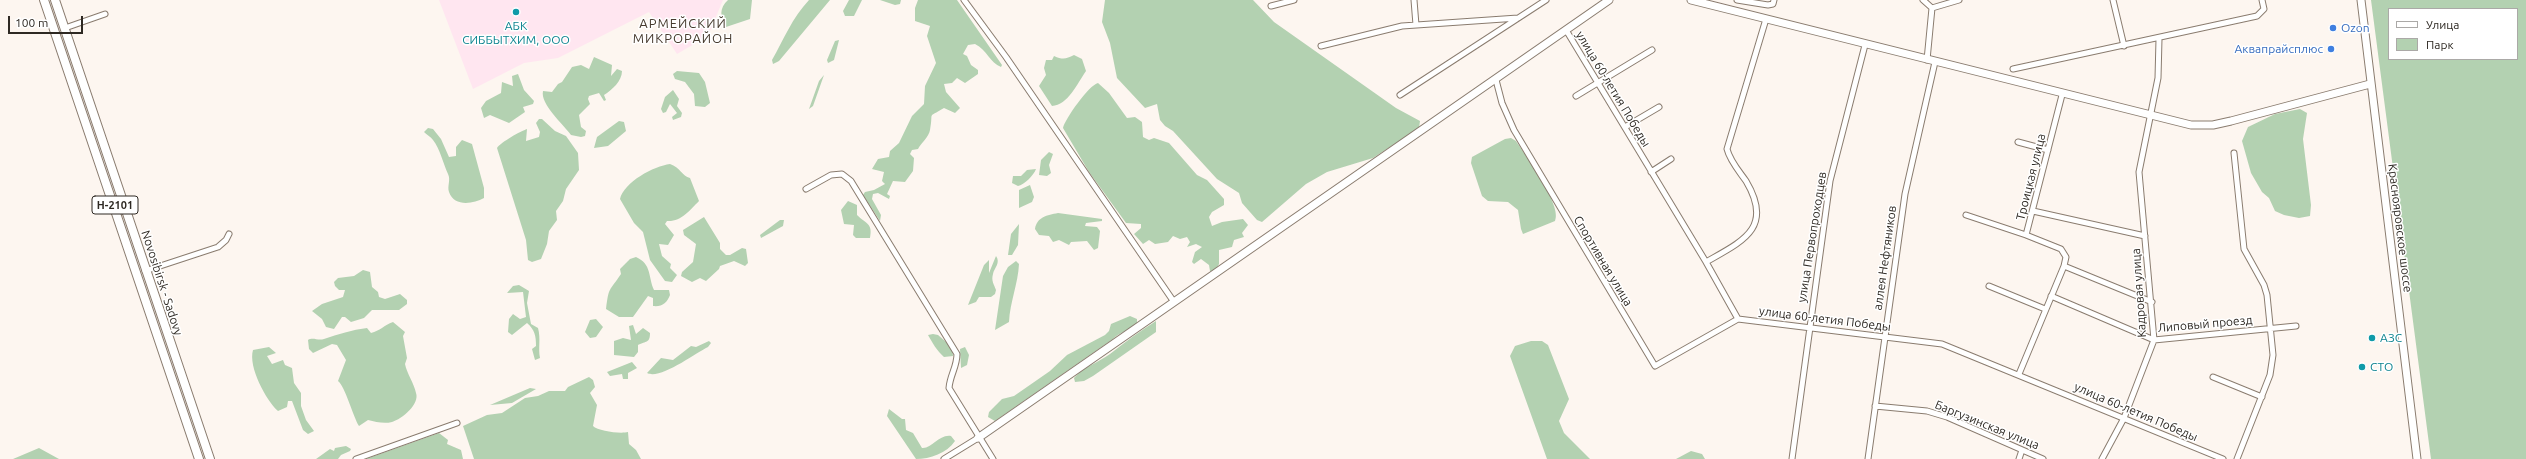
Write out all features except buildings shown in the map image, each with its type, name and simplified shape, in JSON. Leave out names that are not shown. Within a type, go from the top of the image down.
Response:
[{"type":"main road","name":"Novosibirsk - Sadovy","points":[[44,0],[199,459]]},
{"type":"main road","name":"Novosibirsk - Sadovy","points":[[54,0],[65,28],[145,272],[210,459]]},
{"type":"street","points":[[964,0],[1006,57],[1174,302]]},
{"type":"street","points":[[1271,6],[1294,0]]},
{"type":"street","points":[[1414,0],[1416,25]]},
{"type":"street","points":[[1400,95],[1546,0]]},
{"type":"street","points":[[944,459],[978,438],[1496,80],[1609,0]]},
{"type":"street","points":[[1691,0],[2062,95],[2191,125],[2213,125],[2370,84]]},
{"type":"street","points":[[1737,0],[1768,6],[1772,4],[1774,0]]},
{"type":"street","points":[[1923,0],[1932,8]]},
{"type":"street","points":[[1932,8],[1959,0]]},
{"type":"street","points":[[2113,0],[2124,46]]},
{"type":"street","points":[[2013,69],[2158,39],[2257,16],[2264,10],[2262,0]]},
{"type":"street","name":"Краснояровское шоссе","points":[[2361,0],[2370,84],[2417,459]]},
{"type":"street","points":[[1927,60],[1932,8]]},
{"type":"street","points":[[65,28],[105,14]]},
{"type":"street","points":[[1321,46],[1402,26],[1518,18]]},
{"type":"street","points":[[1706,262],[1746,239],[1755,226],[1757,207],[1754,196],[1727,150],[1766,19]]},
{"type":"street","name":"улица 60-летия Победы","points":[[1566,30],[1706,262],[1738,319],[1942,344],[2019,374],[2223,459]]},
{"type":"street","name":"Кадровая улица","points":[[2102,459],[2124,418],[2154,340],[2152,302],[2139,172],[2158,78],[2158,39]]},
{"type":"street","name":"улица Первопроходцев","points":[[1792,459],[1830,181],[1865,45]]},
{"type":"street","points":[[1576,96],[1652,50]]},
{"type":"street","name":"аллея Нефтяников","points":[[1868,459],[1905,194],[1935,62]]},
{"type":"street","name":"Спортивная улица","points":[[1496,80],[1502,103],[1514,130],[1655,366],[1738,319]]},
{"type":"street","name":"Троицкая улица","points":[[2062,95],[2026,235],[2061,249],[2066,257],[2064,266]]},
{"type":"street","points":[[1625,127],[1659,107]]},
{"type":"street","points":[[2018,142],[2048,150]]},
{"type":"street","points":[[2234,153],[2244,249],[2265,290],[2273,355],[2270,375],[2237,459]]},
{"type":"street","points":[[1651,172],[1671,159]]},
{"type":"street","points":[[806,189],[831,175],[842,174],[851,181],[957,354],[957,365],[949,378],[948,388],[978,438],[994,459]]},
{"type":"street","points":[[2033,211],[2145,236]]},
{"type":"street","points":[[1966,215],[2026,235]]},
{"type":"street","points":[[145,272],[218,247],[226,240],[229,234]]},
{"type":"street","points":[[2019,374],[2064,266],[2152,302]]},
{"type":"street","points":[[1989,286],[2045,309]]},
{"type":"street","name":"Липовый проезд","points":[[2051,296],[2154,340],[2296,326]]},
{"type":"street","points":[[2213,377],[2262,398]]},
{"type":"street","name":"Баргузинская улица","points":[[1875,406],[1927,411],[1947,417],[2043,459]]},
{"type":"street","points":[[356,459],[458,423]]},
{"type":"street","points":[[2019,459],[2022,450]]},
{"type":"shaded area","points":[[439,0],[723,0],[708,36],[677,54],[649,12],[558,58],[524,63],[473,89]]},
{"type":"green space","points":[[728,0],[752,0],[750,19],[726,27],[721,13],[723,6]]},
{"type":"green space","points":[[809,0],[830,0],[779,61],[773,64],[772,60],[789,29]]},
{"type":"green space","points":[[849,0],[862,0],[854,16],[845,16],[843,11]]},
{"type":"green space","points":[[880,0],[901,0],[900,4],[895,5]]},
{"type":"green space","points":[[918,0],[957,0],[1002,65],[1001,67],[997,65],[975,44],[968,45],[963,54],[967,56],[971,65],[978,70],[978,74],[965,83],[957,78],[952,83],[944,84],[946,92],[960,108],[955,113],[944,108],[932,116],[928,135],[918,149],[912,150],[910,154],[914,158],[913,171],[905,182],[893,181],[887,194],[890,196],[889,199],[878,193],[873,194],[872,199],[881,215],[880,221],[863,195],[865,192],[874,190],[885,184],[882,181],[884,172],[872,169],[878,159],[889,157],[890,151],[899,143],[912,116],[924,104],[925,86],[936,63],[927,36],[930,26],[915,21],[915,8]]},
{"type":"green space","points":[[1105,0],[1253,0],[1274,22],[1396,108],[1420,121],[1419,128],[1373,158],[1327,172],[1306,184],[1262,222],[1257,220],[1242,203],[1239,193],[1217,179],[1173,131],[1165,126],[1160,120],[1157,104],[1145,108],[1117,78],[1110,43],[1102,22]]},
{"type":"green space","points":[[2371,0],[2526,0],[2526,459],[2431,459]]},
{"type":"green space","points":[[839,40],[834,60],[828,63],[827,60],[835,41]]},
{"type":"green space","points":[[1074,55],[1082,59],[1086,71],[1072,93],[1063,102],[1052,106],[1039,86],[1046,75],[1044,68],[1046,60],[1052,60],[1054,56],[1064,58]]},
{"type":"green space","points":[[594,57],[612,65],[611,76],[617,69],[622,71],[622,75],[616,85],[604,95],[606,100],[604,101],[599,93],[589,96],[588,99],[590,104],[579,115],[581,127],[586,131],[585,136],[581,137],[571,135],[548,108],[543,96],[543,91],[552,92],[558,84],[562,82],[572,67],[581,65],[589,69]]},
{"type":"green space","points":[[677,71],[699,73],[705,82],[710,103],[705,107],[695,106],[694,94],[685,82],[675,79],[673,74]]},
{"type":"green space","points":[[518,74],[524,90],[534,101],[533,104],[523,107],[525,112],[509,123],[490,115],[484,118],[481,108],[486,101],[501,93],[502,82],[513,86],[512,76]]},
{"type":"green space","points":[[824,75],[813,106],[809,109],[819,81]]},
{"type":"green space","points":[[1098,83],[1109,93],[1127,118],[1135,117],[1142,122],[1143,137],[1149,140],[1154,138],[1169,143],[1197,175],[1207,180],[1224,199],[1224,205],[1212,212],[1209,217],[1212,226],[1222,222],[1243,219],[1248,225],[1242,233],[1244,237],[1234,240],[1232,247],[1219,250],[1219,264],[1215,271],[1210,271],[1209,265],[1201,259],[1194,264],[1192,262],[1195,252],[1202,247],[1196,244],[1187,247],[1190,242],[1187,237],[1180,239],[1173,236],[1168,242],[1155,244],[1149,240],[1143,244],[1134,234],[1141,228],[1141,224],[1126,223],[1089,172],[1063,128],[1068,117],[1078,103],[1094,85]]},
{"type":"green space","points":[[673,90],[679,99],[677,106],[682,113],[681,117],[673,120],[672,117],[677,113],[670,104],[666,112],[663,113],[661,109],[665,97]]},
{"type":"green space","points":[[2300,109],[2307,113],[2303,139],[2311,205],[2310,216],[2299,218],[2284,215],[2275,211],[2269,198],[2262,192],[2251,173],[2242,141],[2248,127],[2275,114]]},
{"type":"green space","points":[[539,119],[542,119],[555,131],[566,136],[578,153],[579,170],[566,189],[563,201],[556,211],[557,220],[549,231],[547,244],[541,259],[532,262],[528,260],[526,240],[497,148],[516,134],[527,129],[526,141],[539,137],[540,132],[536,123]]},
{"type":"green space","points":[[619,121],[624,122],[626,131],[608,146],[594,148],[597,137]]},
{"type":"green space","points":[[428,128],[433,129],[441,139],[449,157],[456,156],[456,147],[462,140],[472,144],[484,188],[484,198],[475,202],[464,203],[451,197],[449,192],[449,176],[440,152],[433,140],[424,132]]},
{"type":"green space","points":[[1511,138],[1516,141],[1542,181],[1554,204],[1556,214],[1555,221],[1523,234],[1518,210],[1508,202],[1488,201],[1482,196],[1471,163],[1472,157],[1505,139]]},
{"type":"green space","points":[[1049,152],[1053,154],[1049,165],[1051,173],[1047,176],[1039,175],[1041,160]]},
{"type":"green space","points":[[670,164],[690,178],[699,201],[689,212],[677,220],[667,221],[665,224],[674,235],[668,245],[659,244],[662,256],[671,264],[670,268],[677,275],[672,282],[665,281],[650,260],[643,232],[634,223],[620,199],[627,187],[640,176],[663,165]]},
{"type":"green space","points":[[1036,169],[1031,177],[1023,184],[1018,186],[1012,183],[1013,176],[1021,176],[1027,170]]},
{"type":"green space","points":[[1030,185],[1034,197],[1032,202],[1019,208],[1019,190]]},
{"type":"green space","points":[[848,201],[857,205],[857,215],[870,227],[870,238],[856,238],[853,235],[854,225],[844,224],[841,210]]},
{"type":"green space","points":[[1058,213],[1102,219],[1102,221],[1086,223],[1085,226],[1097,227],[1100,231],[1098,248],[1094,250],[1087,241],[1071,242],[1069,245],[1059,240],[1053,242],[1049,236],[1039,235],[1035,229],[1040,219]]},
{"type":"green space","points":[[704,217],[720,243],[720,249],[726,255],[730,255],[742,248],[746,249],[748,263],[745,266],[734,261],[720,266],[719,269],[706,281],[700,278],[692,282],[681,276],[682,272],[693,262],[696,244],[684,235],[683,230]]},
{"type":"green space","points":[[780,220],[784,220],[783,226],[761,238],[760,235]]},
{"type":"green space","points":[[1019,224],[1018,245],[1012,255],[1008,255],[1011,234]]},
{"type":"green space","points":[[996,256],[998,263],[992,279],[996,290],[995,294],[991,297],[979,297],[976,302],[968,305],[984,265],[989,260],[989,273]]},
{"type":"green space","points":[[636,257],[645,263],[649,271],[654,290],[669,290],[670,295],[664,304],[659,306],[653,306],[653,298],[648,296],[633,317],[619,317],[606,309],[608,296],[621,274],[620,269],[630,259]]},
{"type":"green space","points":[[1016,261],[1019,264],[1009,322],[995,330],[1003,276],[1008,267]]},
{"type":"green space","points":[[363,270],[370,272],[372,287],[378,292],[379,297],[385,299],[400,294],[407,300],[407,304],[399,310],[372,310],[364,318],[351,322],[345,317],[342,317],[334,329],[326,327],[322,319],[312,311],[322,304],[343,297],[345,290],[339,290],[335,286],[334,282],[338,278],[354,276]]},
{"type":"green space","points":[[519,285],[529,291],[527,303],[531,324],[538,328],[539,332],[540,358],[535,360],[532,349],[536,346],[535,336],[530,326],[527,323],[512,335],[508,332],[509,319],[513,314],[520,319],[526,317],[523,292],[507,293],[513,286]]},
{"type":"green space","points":[[1130,316],[1137,319],[1137,323],[1131,328],[1116,336],[995,421],[988,417],[989,412],[1002,399],[1014,396],[1050,371],[1067,355],[1105,335],[1109,331],[1111,324]]},
{"type":"green space","points":[[596,319],[603,327],[596,337],[590,338],[585,332],[590,320]]},
{"type":"green space","points":[[1156,321],[1156,332],[1093,376],[1084,381],[1075,382],[1074,378],[1082,370],[1105,357]]},
{"type":"green space","points":[[393,322],[405,332],[403,336],[407,358],[405,364],[417,397],[413,406],[405,414],[392,422],[386,423],[368,420],[359,426],[341,384],[338,381],[346,360],[337,345],[332,344],[313,353],[309,349],[308,340],[322,339],[345,332],[367,328],[371,333]]},
{"type":"green space","points":[[633,325],[636,334],[643,328],[650,333],[649,339],[638,345],[638,352],[634,357],[614,355],[614,341],[623,338],[631,340],[629,326]]},
{"type":"green space","points":[[928,335],[938,335],[952,347],[953,356],[944,357],[941,355]]},
{"type":"green space","points":[[709,341],[711,343],[708,347],[668,370],[653,374],[647,373],[661,358],[673,360],[691,346],[696,347]]},
{"type":"green space","points":[[1531,341],[1542,341],[1548,345],[1569,399],[1559,421],[1564,433],[1590,459],[1547,459],[1510,356],[1515,346]]},
{"type":"green space","points":[[269,347],[276,353],[267,356],[272,364],[283,360],[285,365],[292,368],[294,383],[301,393],[301,406],[306,420],[314,431],[308,434],[303,430],[292,401],[288,401],[287,407],[278,411],[268,399],[259,383],[253,365],[253,350]]},
{"type":"green space","points":[[965,347],[969,355],[967,365],[961,368],[960,349]]},
{"type":"green space","points":[[632,362],[637,368],[628,373],[628,379],[623,379],[622,374],[610,376],[607,372]]},
{"type":"green space","points":[[589,377],[593,380],[595,387],[590,393],[597,405],[593,426],[609,432],[628,432],[629,444],[636,450],[641,459],[474,459],[463,426],[487,415],[502,413],[525,398],[538,396],[549,391],[565,391],[568,387]]},
{"type":"green space","points":[[530,388],[536,389],[512,403],[490,405]]},
{"type":"green space","points":[[889,409],[902,419],[905,419],[906,430],[913,433],[922,448],[926,448],[939,439],[947,436],[951,436],[955,441],[943,452],[927,458],[916,459],[887,416]]},
{"type":"green space","points":[[439,433],[448,440],[447,444],[461,450],[463,459],[366,459]]},
{"type":"green space","points":[[346,446],[351,449],[350,451],[341,455],[338,459],[316,459],[330,449],[334,451],[335,448]]},
{"type":"green space","points":[[39,448],[59,459],[13,459]]},
{"type":"green space","points":[[1691,451],[1702,454],[1705,459],[1676,459]]},
{"type":"place","name":"АБК СИББЫТХИМ, ООО","points":[[516,12]]},
{"type":"place","name":"Ozon","points":[[2333,28]]},
{"type":"place","name":"Аквапрайсплюс","points":[[2331,49]]},
{"type":"place","name":"АЗС","points":[[2372,338]]},
{"type":"place","name":"СТО","points":[[2362,367]]},
{"type":"district","name":"АРМЕЙСКИЙ МИКРОРАЙОН","points":[[683,32]]}]
